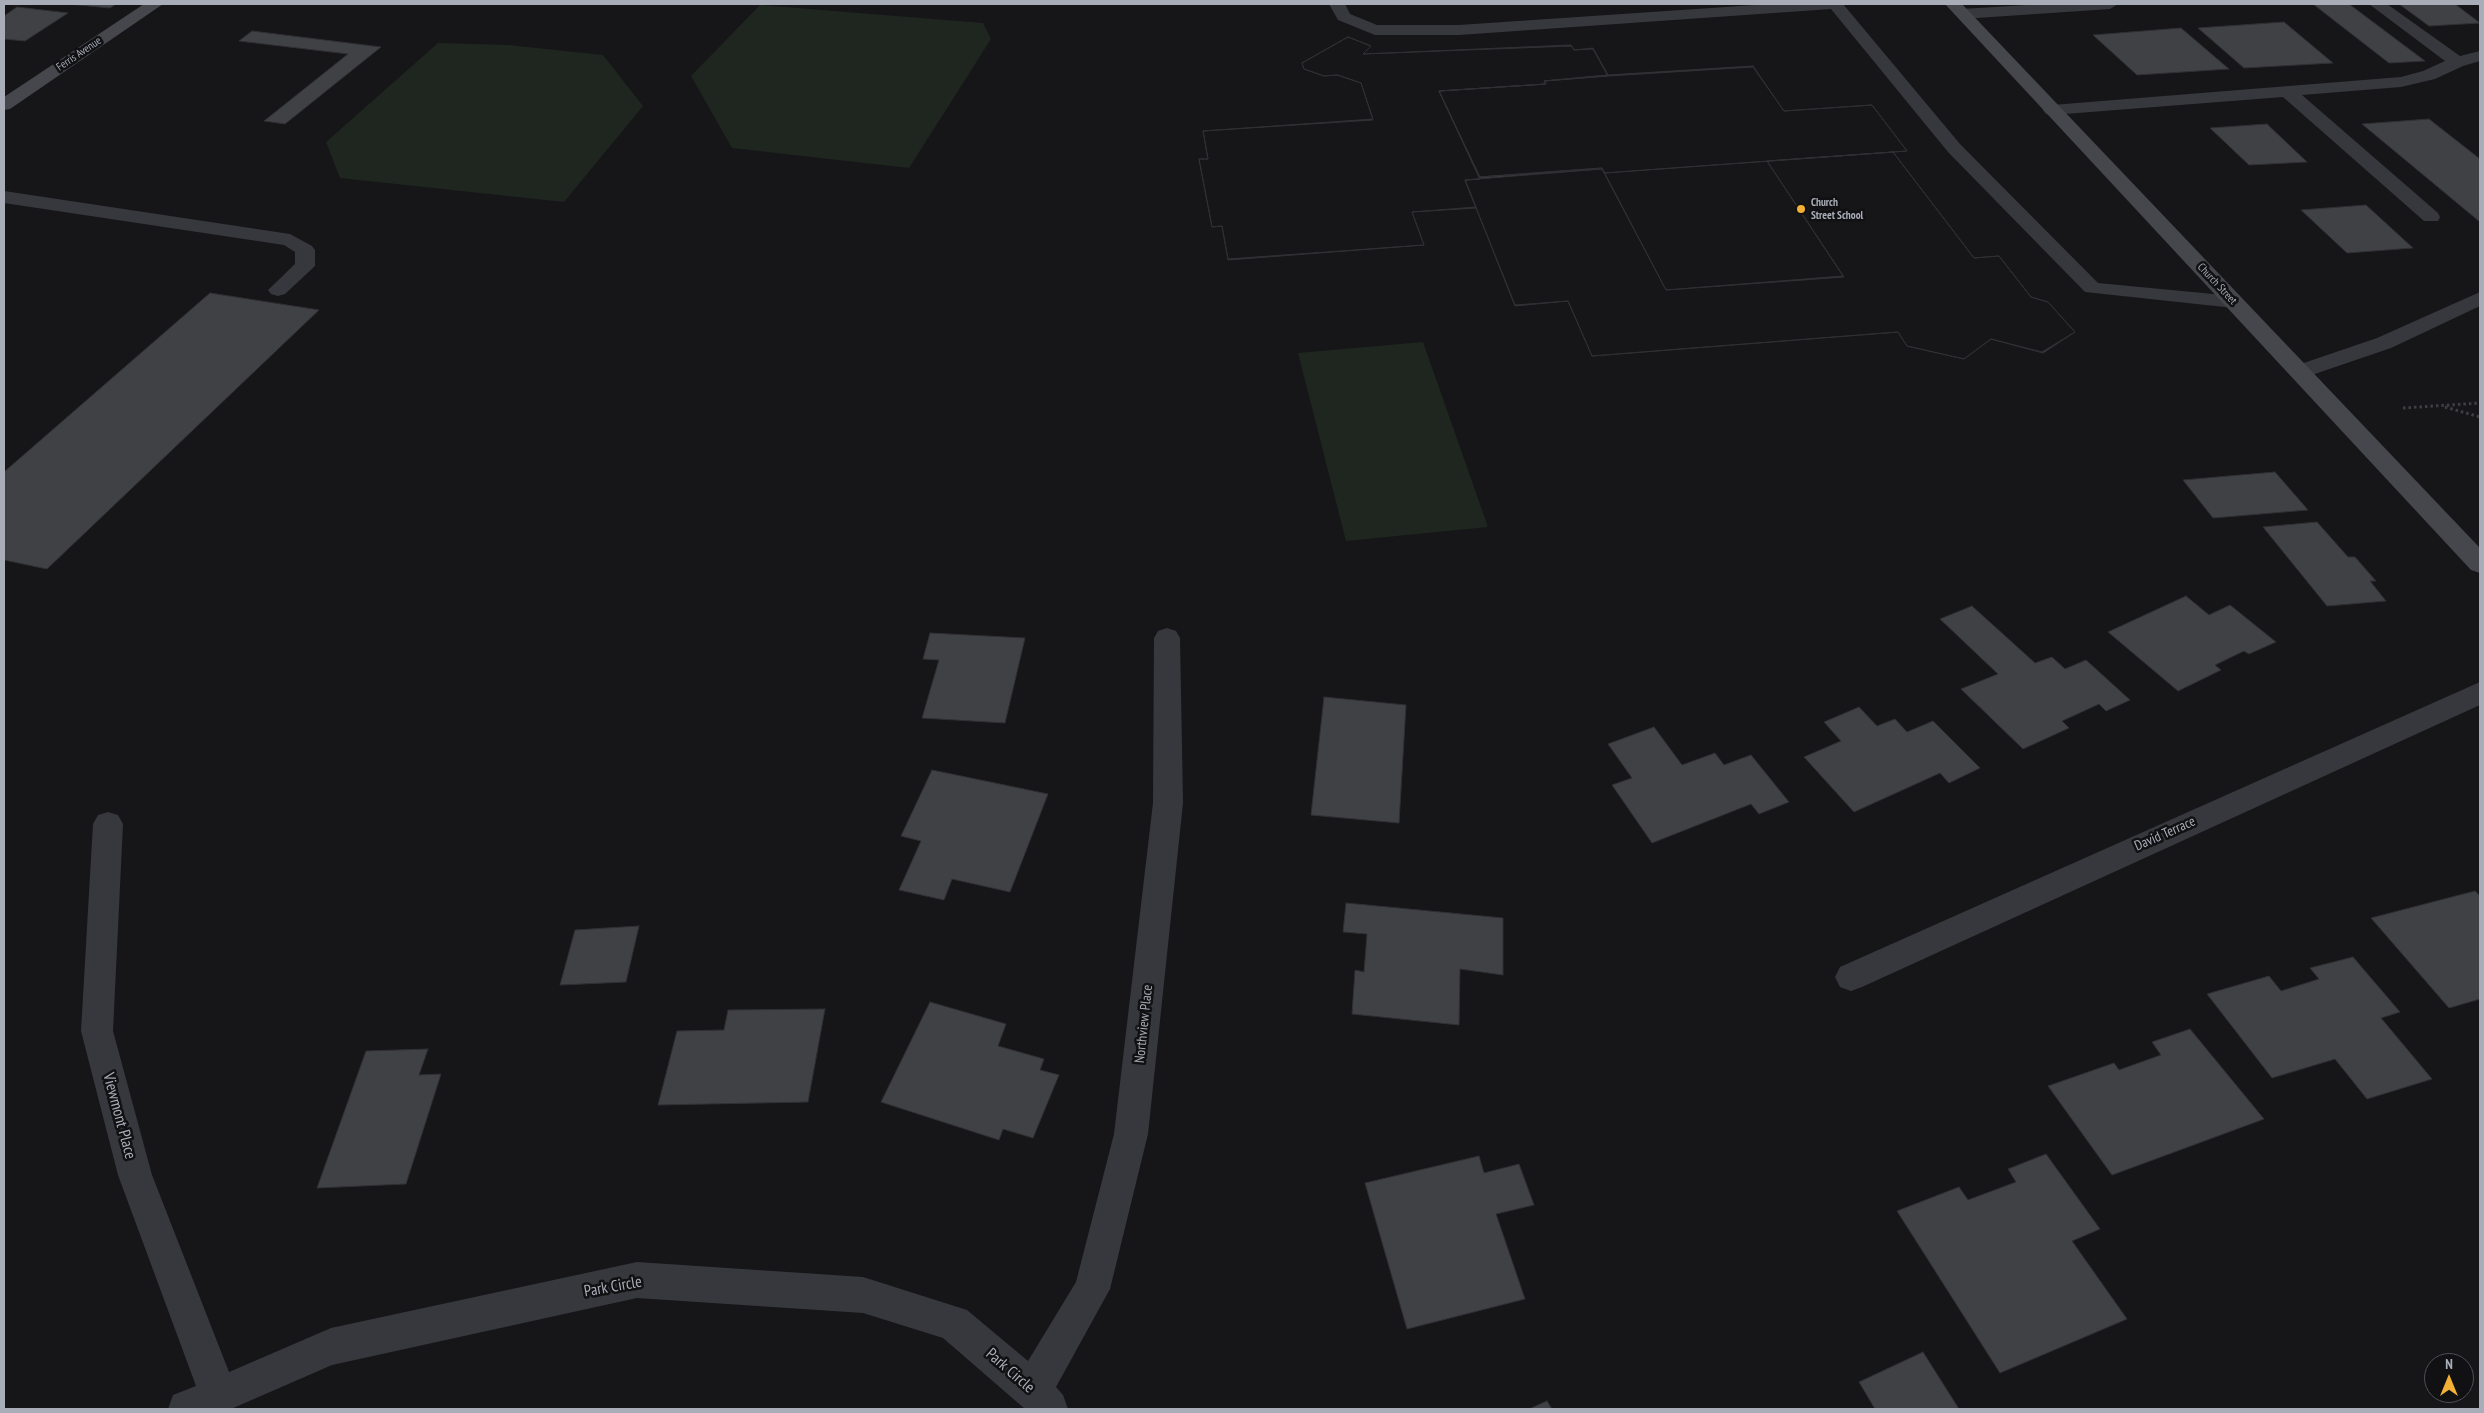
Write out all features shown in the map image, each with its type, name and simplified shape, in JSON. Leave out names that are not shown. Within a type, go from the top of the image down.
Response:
[{"type":"street","name":"Ferris Avenue","points":[[4,105],[155,4]]},
{"type":"street","name":"Church Street","points":[[1957,9],[2480,564]]},
{"type":"street","name":"Northview Place","points":[[1041,1399],[1092,1289],[1131,1134],[1168,803],[1167,638]]},
{"type":"street","name":"David Terrace","points":[[1851,977],[1954,928],[2480,692]]},
{"type":"street","name":"Viewmont Place","points":[[108,824],[97,1031],[135,1175],[220,1395]]},
{"type":"street","name":"Park Circle","points":[[187,1409],[331,1346],[637,1280],[863,1294],[954,1323],[1041,1399]]},
{"type":"lane","points":[[1337,4],[1344,17],[1375,30],[1458,30],[1835,4],[1954,148],[2092,288],[2234,302]]},
{"type":"lane","points":[[1593,4],[1601,20]]},
{"type":"lane","points":[[1957,9],[2110,4]]},
{"type":"lane","points":[[2377,4],[2458,62]]},
{"type":"lane","points":[[2052,110],[2401,82],[2428,75],[2458,62],[2480,56]]},
{"type":"lane","points":[[2286,90],[2431,217]]},
{"type":"lane","points":[[4,197],[290,240],[305,250],[305,266],[278,290]]},
{"type":"lane","points":[[2300,372],[2384,342],[2480,298]]},
{"type":"path","points":[[2403,408],[2442,407],[2480,402]]},
{"type":"path","points":[[2442,407],[2480,417]]},
{"type":"shaded area","points":[[760,5],[983,23],[991,39],[909,168],[732,148],[691,76]]},
{"type":"shaded area","points":[[438,43],[508,45],[603,55],[643,106],[564,202],[340,178],[326,142]]},
{"type":"shaded area","points":[[1423,342],[1488,527],[1346,541],[1298,353]]},
{"type":"building","points":[[68,4],[116,4],[110,8]]},
{"type":"building","points":[[2313,4],[2349,4],[2425,61],[2389,63]]},
{"type":"building","points":[[2399,4],[2455,4],[2480,23],[2429,26]]},
{"type":"building","points":[[17,7],[68,13],[25,41],[4,39],[4,16]]},
{"type":"building","points":[[2284,22],[2333,63],[2244,68],[2198,28]]},
{"type":"building","points":[[2181,28],[2229,69],[2137,75],[2093,35]]},
{"type":"building","points":[[252,31],[381,47],[285,124],[264,121],[348,54],[239,41]]},
{"type":"building","points":[[1348,37],[1371,46],[1363,54],[1571,45],[1574,50],[1593,48],[1608,75],[1544,81],[1546,84],[1439,91],[1480,179],[1465,180],[1476,207],[1412,212],[1424,245],[1228,259],[1222,226],[1212,227],[1199,159],[1208,159],[1203,131],[1373,119],[1361,83],[1337,75],[1324,76],[1304,69],[1302,63]]},
{"type":"building","points":[[1348,37],[1371,46],[1363,54],[1572,46],[1574,50],[1593,49],[1608,76],[1544,81],[1546,84],[1439,91],[1480,179],[1465,180],[1476,208],[1412,212],[1424,245],[1228,260],[1222,226],[1212,227],[1199,159],[1208,159],[1203,131],[1373,120],[1361,83],[1338,75],[1324,76],[1304,69],[1302,63]]},
{"type":"building","points":[[1753,66],[1784,111],[1872,105],[1907,151],[1604,173],[1602,168],[1479,177],[1439,91],[1546,84],[1544,81],[1608,75]]},
{"type":"building","points":[[1753,67],[1784,111],[1872,105],[1907,151],[1605,173],[1602,169],[1480,177],[1439,91],[1546,84],[1544,81],[1608,76]]},
{"type":"building","points":[[2429,119],[2480,159],[2480,222],[2362,124]]},
{"type":"building","points":[[2267,124],[2307,162],[2249,165],[2210,128]]},
{"type":"building","points":[[1893,152],[1974,258],[1999,256],[2031,297],[2048,302],[2075,332],[2042,352],[1991,339],[1964,359],[1907,346],[1898,332],[1592,356],[1568,301],[1515,305],[1465,180],[1480,179],[1479,177],[1602,168],[1666,290],[1843,276],[1767,161]]},
{"type":"building","points":[[1893,152],[1974,258],[1999,256],[2031,297],[2048,302],[2075,332],[2043,353],[1991,339],[1964,359],[1907,346],[1898,332],[1592,356],[1568,301],[1515,306],[1465,180],[1602,169],[1666,290],[1844,277],[1767,161]]},
{"type":"building","points":[[2366,205],[2413,248],[2347,253],[2301,210]]},
{"type":"building","points":[[210,293],[319,310],[47,569],[4,560],[4,472]]},
{"type":"building","points":[[2275,472],[2308,510],[2213,518],[2183,480]]},
{"type":"building","points":[[2317,522],[2348,557],[2355,557],[2376,581],[2370,581],[2386,601],[2327,606],[2263,527]]},
{"type":"building","points":[[2186,596],[2209,615],[2230,605],[2276,642],[2249,654],[2244,651],[2215,665],[2221,670],[2178,691],[2108,632]]},
{"type":"building","points":[[1972,606],[2035,663],[2052,657],[2065,669],[2086,660],[2130,700],[2106,711],[2099,704],[2062,721],[2069,728],[2023,749],[1961,689],[1998,674],[1940,619]]},
{"type":"building","points":[[930,633],[1025,638],[1005,723],[922,718],[939,660],[923,659]]},
{"type":"building","points":[[1324,697],[1406,705],[1399,823],[1311,815]]},
{"type":"building","points":[[1859,707],[1877,726],[1895,719],[1907,732],[1933,721],[1980,768],[1949,783],[1940,773],[1854,812],[1804,757],[1841,741],[1824,722]]},
{"type":"building","points":[[1654,727],[1682,765],[1715,753],[1724,765],[1751,755],[1789,802],[1759,814],[1751,804],[1652,843],[1612,785],[1632,778],[1608,744]]},
{"type":"building","points":[[932,770],[1048,794],[1010,892],[952,879],[944,900],[899,890],[921,841],[901,836]]},
{"type":"building","points":[[2475,891],[2480,896],[2480,999],[2449,1008],[2371,918]]},
{"type":"building","points":[[1346,903],[1503,918],[1503,975],[1460,969],[1459,1025],[1352,1014],[1355,970],[1364,972],[1367,934],[1343,932]]},
{"type":"building","points":[[639,926],[626,982],[560,985],[575,930]]},
{"type":"building","points":[[2353,957],[2400,1012],[2381,1018],[2432,1079],[2367,1099],[2335,1059],[2272,1078],[2207,994],[2269,976],[2281,991],[2319,979],[2310,968]]},
{"type":"building","points":[[930,1002],[1006,1024],[998,1046],[1044,1059],[1040,1070],[1059,1075],[1033,1138],[1003,1129],[999,1140],[881,1102]]},
{"type":"building","points":[[825,1009],[808,1102],[658,1105],[677,1031],[724,1030],[728,1010]]},
{"type":"building","points":[[2190,1029],[2264,1119],[2112,1175],[2048,1086],[2114,1063],[2119,1070],[2161,1055],[2152,1042]]},
{"type":"building","points":[[428,1049],[419,1075],[441,1074],[406,1184],[317,1188],[366,1051]]},
{"type":"building","points":[[2046,1154],[2100,1229],[2072,1241],[2127,1319],[2000,1373],[1897,1211],[1959,1187],[1968,1200],[2016,1182],[2008,1169]]},
{"type":"building","points":[[1479,1156],[1484,1173],[1519,1164],[1534,1205],[1496,1214],[1525,1299],[1407,1329],[1365,1183]]},
{"type":"building","points":[[1923,1352],[1959,1409],[1875,1409],[1859,1382]]},
{"type":"building","points":[[1547,1401],[1552,1409],[1529,1409]]},
{"type":"place","name":"Church Street School","points":[[1801,209]]}]
